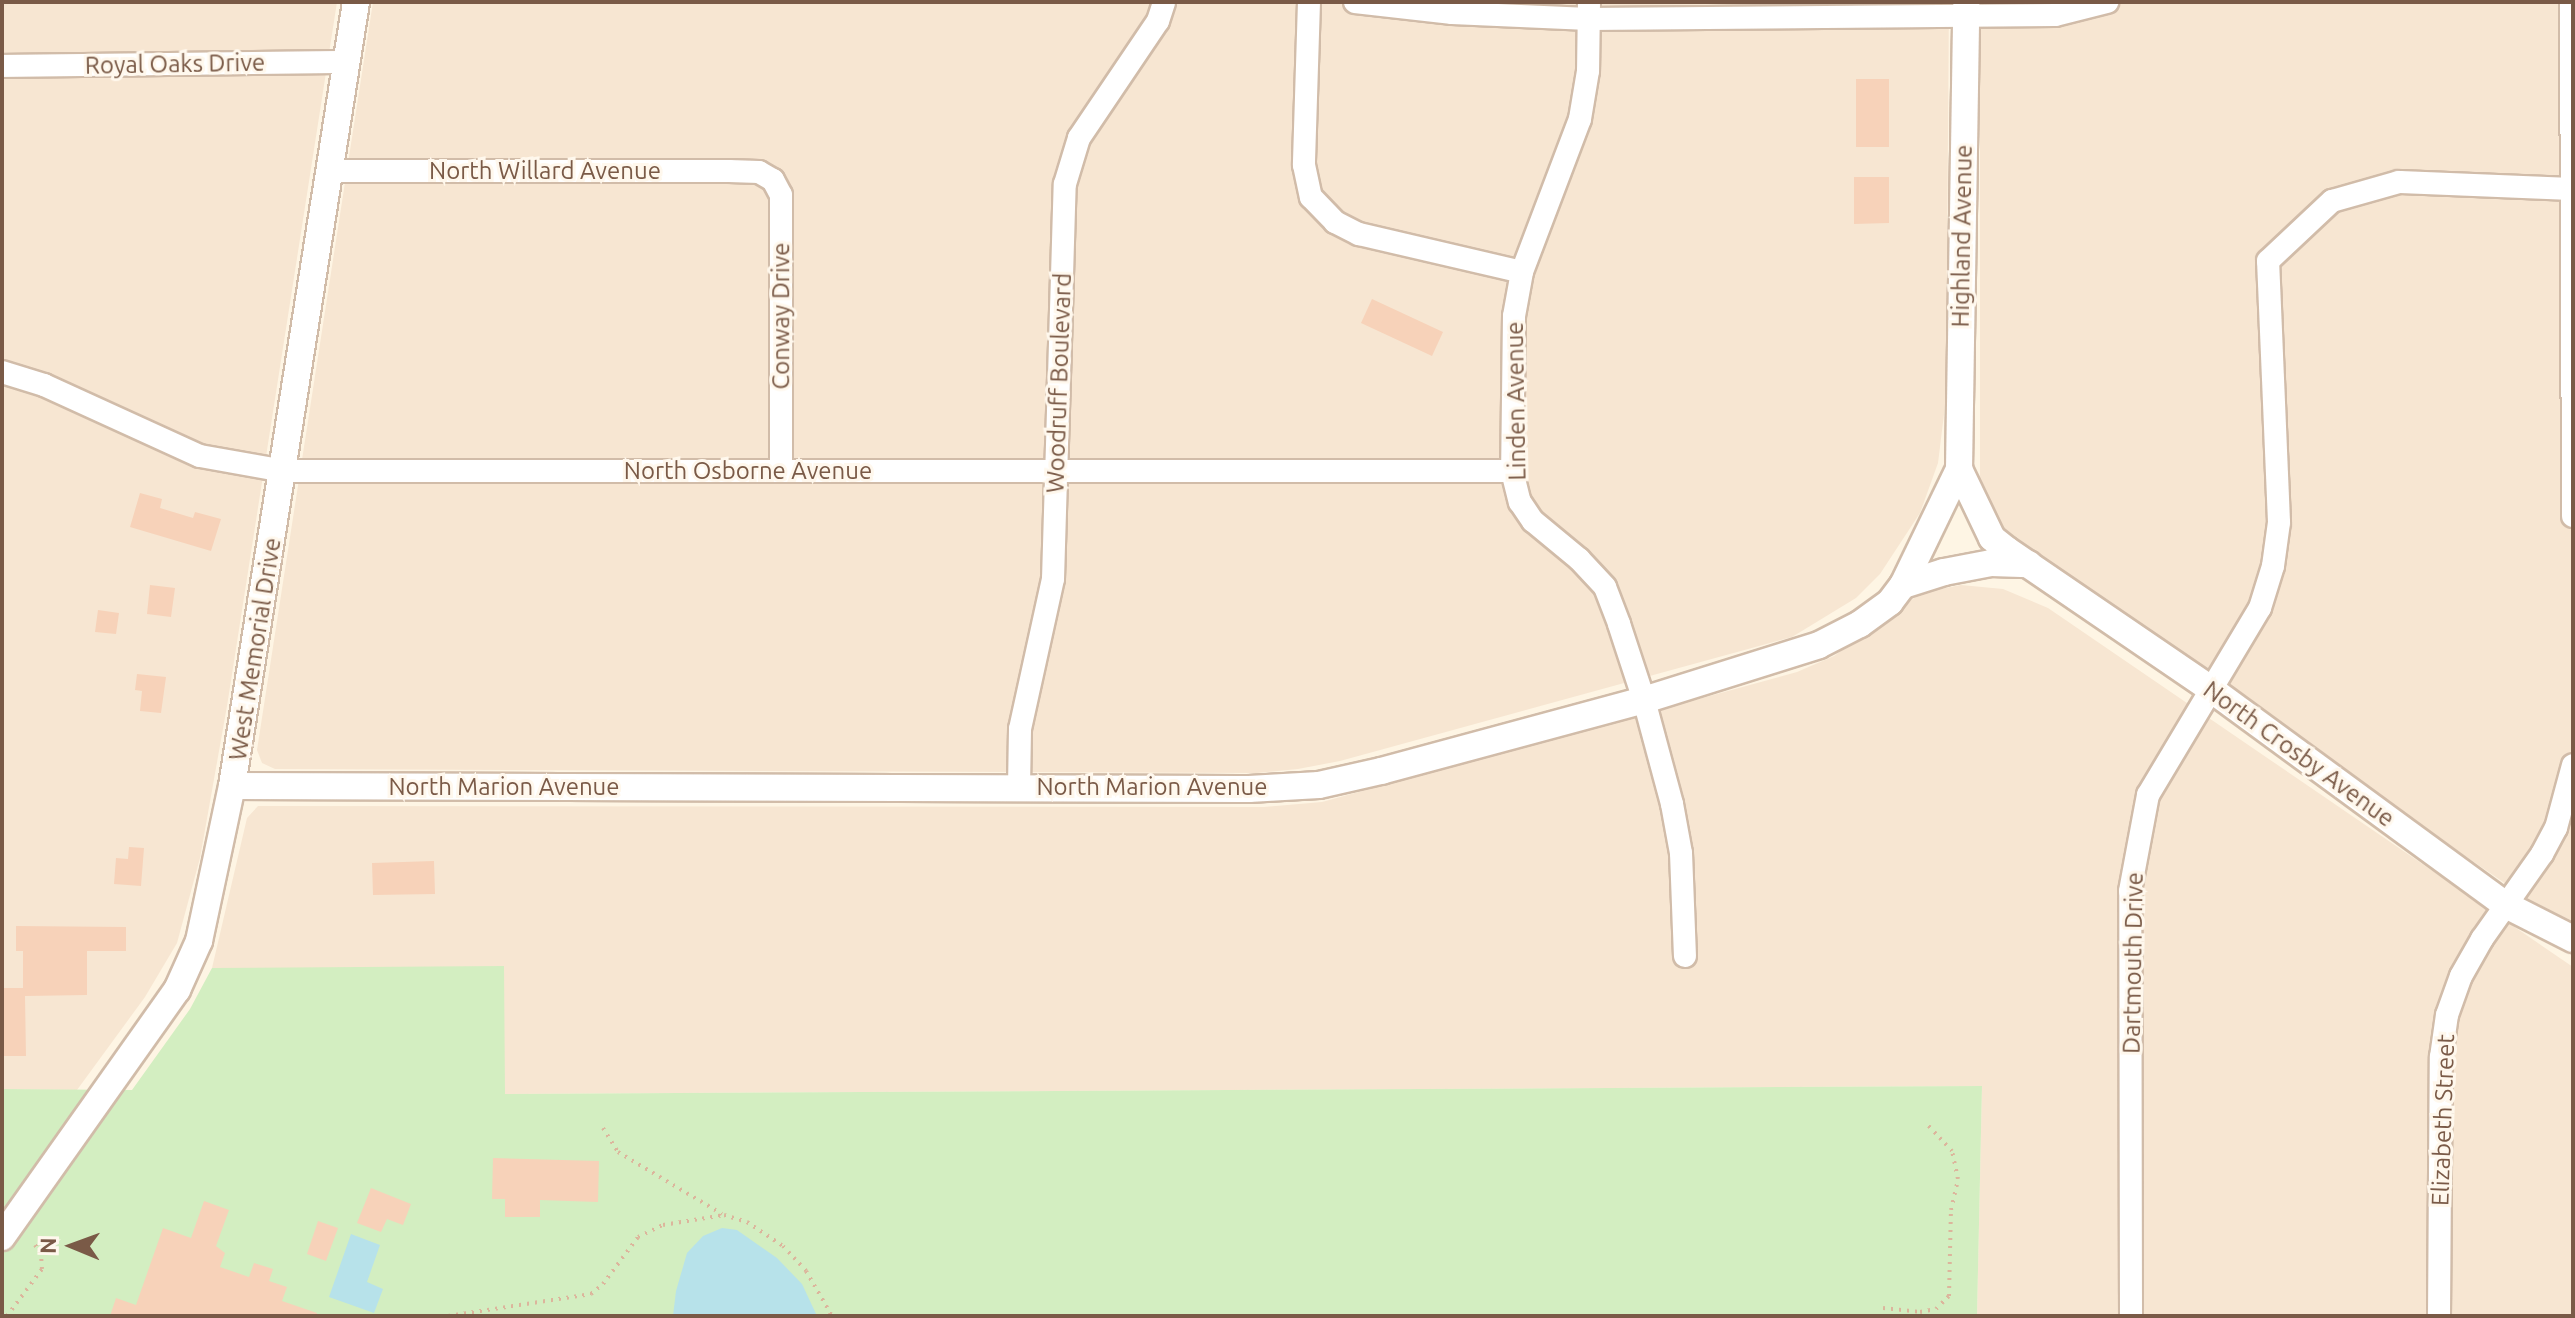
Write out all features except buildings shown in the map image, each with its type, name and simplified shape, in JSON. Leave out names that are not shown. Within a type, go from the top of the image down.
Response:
[{"type":"street","name":"West Memorial Drive","points":[[2,1237],[177,990],[206,918],[232,786],[284,471],[356,2]]},
{"type":"street","name":"Woodruff Boulevard","points":[[1019,787],[1020,729],[1053,579],[1065,184],[1079,138],[1158,21],[1164,2]]},
{"type":"street","points":[[1309,2],[1304,165],[1311,197],[1335,222],[1359,234],[1522,272]]},
{"type":"street","points":[[1355,2],[1452,13],[1966,9],[2055,15],[2107,2]]},
{"type":"street","points":[[2571,2],[2573,516]]},
{"type":"street","name":"Highland Avenue","points":[[1959,469],[1966,9]]},
{"type":"street","name":"Linden Avenue","points":[[1589,11],[1588,71],[1580,119],[1522,272],[1514,316],[1512,471],[1520,502],[1533,521],[1579,559],[1605,587],[1644,700],[1681,853],[1685,956]]},
{"type":"street","name":"Royal Oaks Drive","points":[[2,66],[348,62]]},
{"type":"street","name":"North Willard Avenue","points":[[331,171],[759,172]]},
{"type":"street","name":"Conway Drive","points":[[759,172],[773,180],[781,195],[781,470]]},
{"type":"street","name":"Dartmouth Drive","points":[[2131,1316],[2130,891],[2148,795],[2260,608],[2275,552],[2279,522],[2268,261],[2332,201],[2399,182],[2572,189]]},
{"type":"street","name":"North Osborne Avenue","points":[[2,372],[44,385],[200,456],[284,471],[1512,471]]},
{"type":"street","name":"North Crosby Avenue","points":[[1959,469],[1992,538],[2212,690],[2506,905],[2573,939]]},
{"type":"street","name":"North Marion Avenue","points":[[232,786],[1249,789],[1319,785],[1644,700],[1819,645],[1860,624],[1890,602],[1903,585],[1959,469]]},
{"type":"street","points":[[1903,585],[1944,572],[1991,563],[2029,564]]},
{"type":"street","name":"Elizabeth Street","points":[[2439,1316],[2443,1035],[2461,976],[2556,828],[2573,765]]},
{"type":"path","points":[[1883,1308],[1920,1312],[1936,1309],[1949,1296],[1951,1210],[1958,1179],[1952,1151],[1927,1124]]},
{"type":"path","points":[[603,1128],[618,1152],[724,1215],[747,1222],[783,1246],[806,1271],[832,1316]]},
{"type":"path","points":[[448,1316],[591,1294],[603,1284],[638,1237],[663,1225],[724,1215]]},
{"type":"path","points":[[7,1316],[42,1269],[41,1253],[35,1245]]},
{"type":"shaded area","points":[[2,2],[337,2],[227,706],[200,858],[177,943],[145,997],[77,1090],[2,1089]]},
{"type":"shaded area","points":[[373,2],[1949,2],[1946,398],[1938,463],[1920,513],[1880,574],[1856,598],[1792,637],[1340,761],[1298,769],[1257,773],[275,769],[262,763],[257,750]]},
{"type":"shaded area","points":[[1980,2],[2573,2],[2573,930],[2001,537],[1980,502]]},
{"type":"shaded area","points":[[1961,585],[2003,589],[2048,608],[2573,967],[2573,1316],[1977,1316],[1982,1086],[504,1094],[212,968],[247,818],[258,806],[1264,807],[1322,802],[1797,672],[1834,656],[1921,593]]},
{"type":"green space","points":[[504,966],[505,1094],[1982,1086],[1977,1316],[2,1316],[2,1089],[132,1090],[190,1009],[212,968]]},
{"type":"water","points":[[722,1228],[737,1230],[777,1258],[802,1284],[817,1316],[673,1316],[676,1291],[687,1253],[703,1236]]},
{"type":"water","points":[[351,1234],[380,1245],[367,1282],[383,1289],[374,1313],[329,1297]]}]
